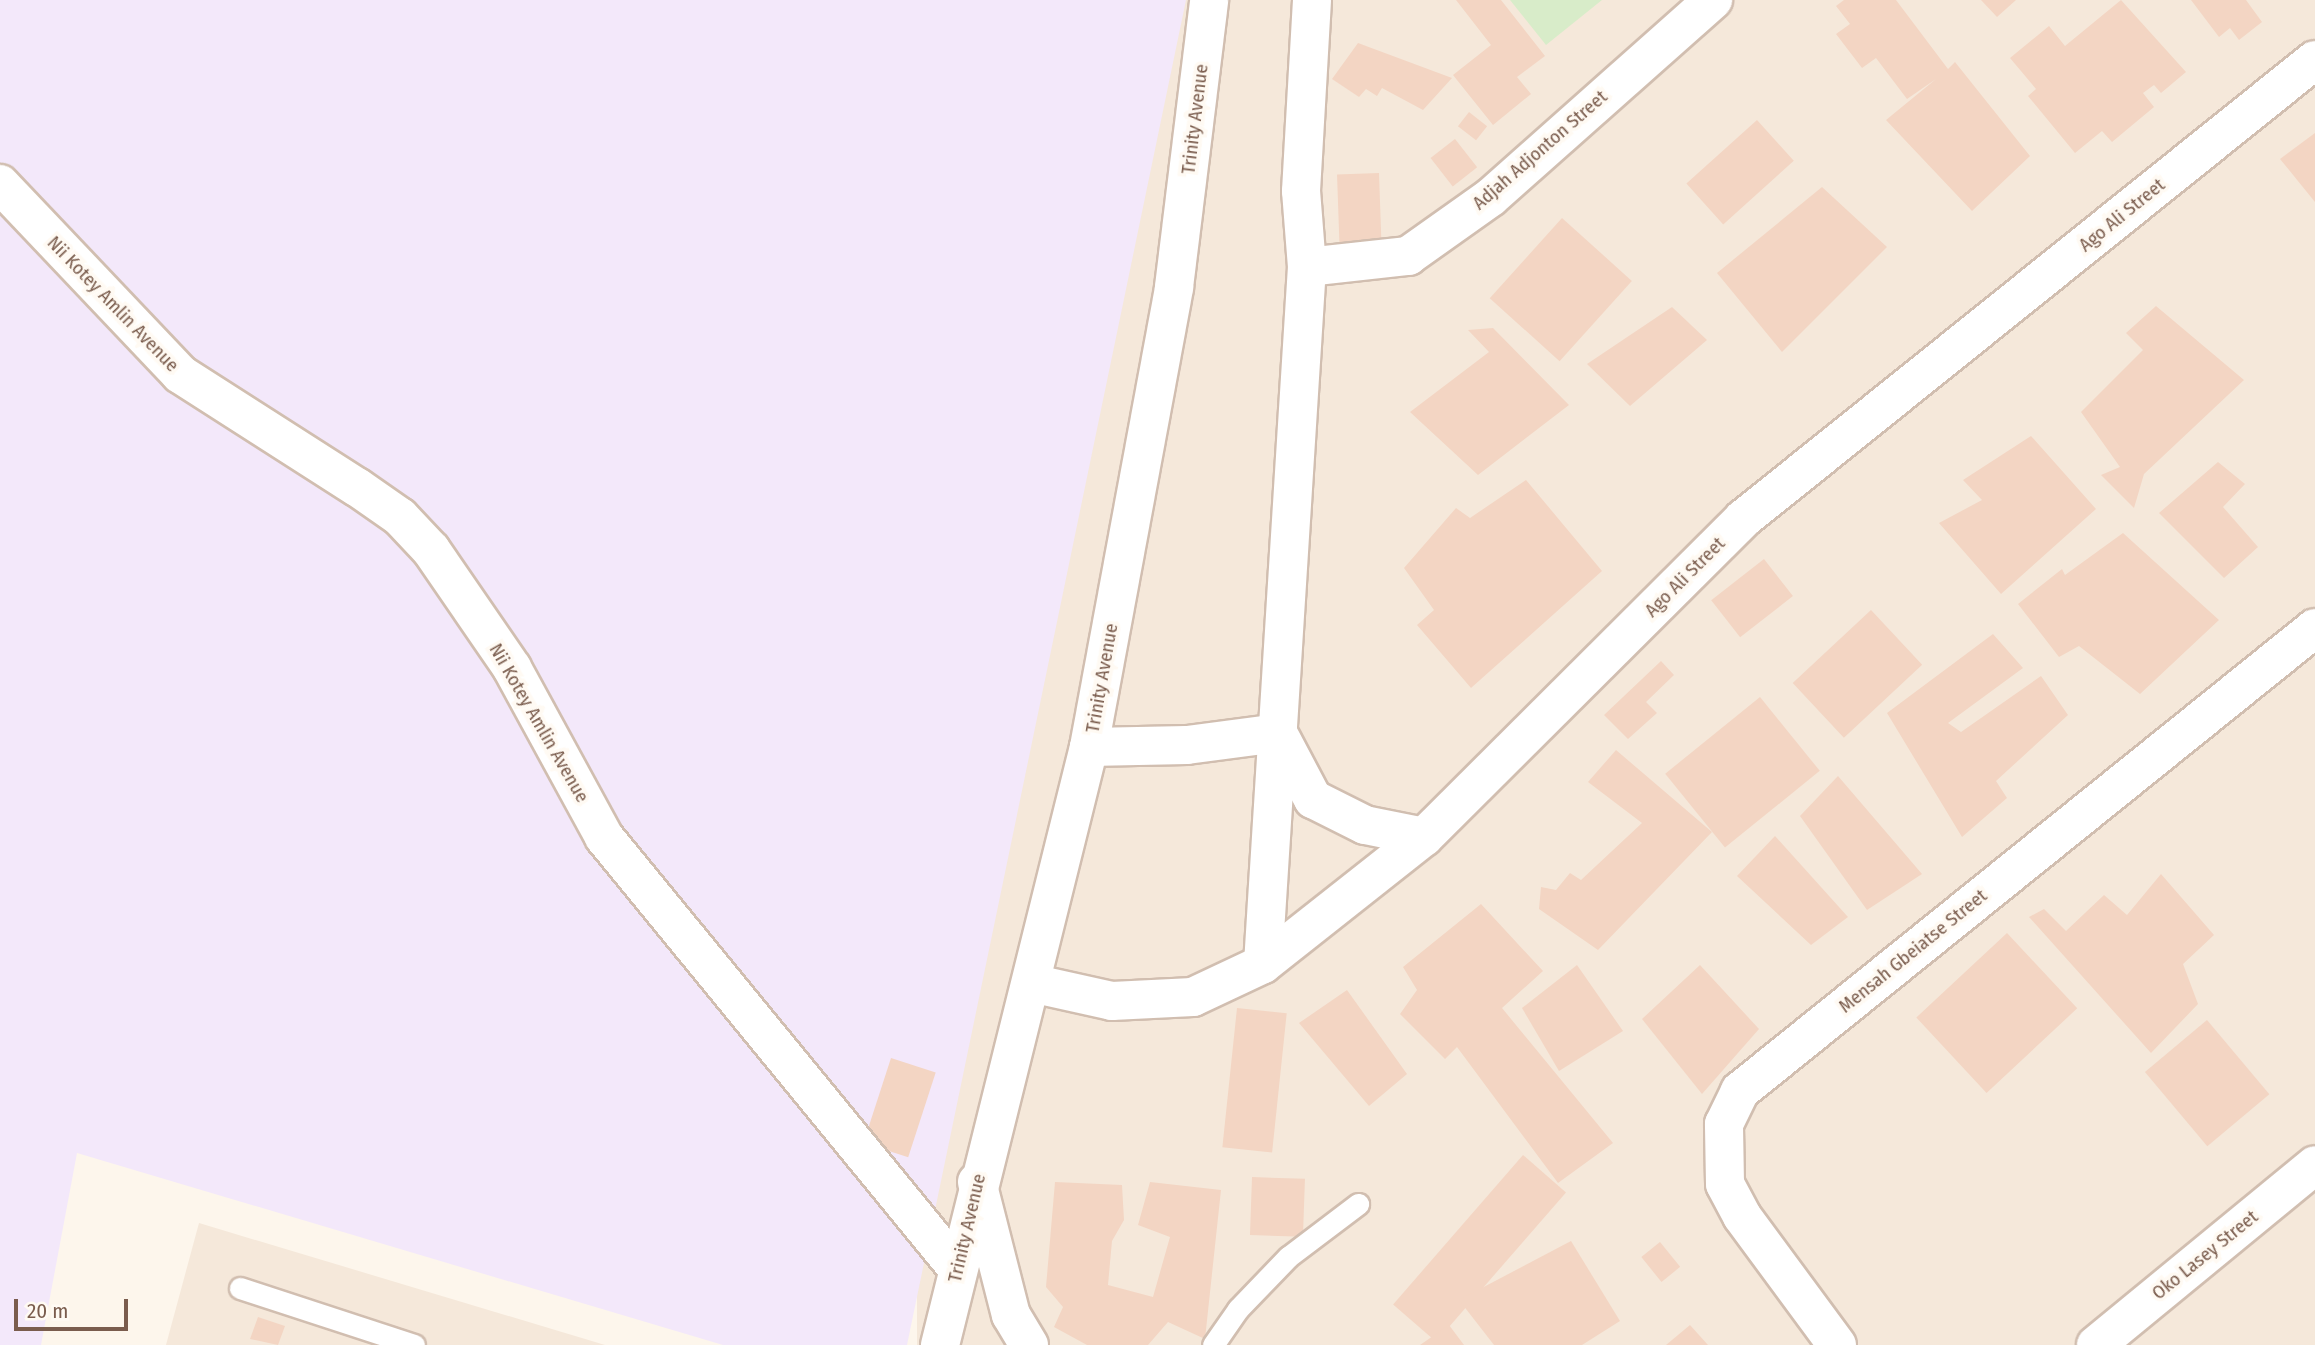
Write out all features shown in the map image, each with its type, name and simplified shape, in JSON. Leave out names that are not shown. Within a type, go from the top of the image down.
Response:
[{"type":"street","name":"Trinity Avenue","points":[[940,1345],[977,1182],[1031,983],[1089,747],[1174,287],[1209,0]]},
{"type":"street","points":[[1263,964],[1307,267],[1301,191],[1312,0]]},
{"type":"street","name":"Adjah Adjonton Street","points":[[1307,267],[1408,256],[1491,197],[1713,0]]},
{"type":"street","name":"Ago Ali Street","points":[[1031,983],[1112,1001],[1193,997],[1263,964],[1424,837],[1743,519],[2315,60]]},
{"type":"street","name":"Nii Kotey Amlin Avenue","points":[[0,184],[180,374],[400,517],[431,550],[512,668],[617,855],[957,1268]]},
{"type":"street","name":"Mensah Gbeiatse Street","points":[[1837,1345],[1742,1216],[1726,1184],[1724,1124],[1740,1091],[2315,628]]},
{"type":"street","points":[[1089,747],[1187,745],[1278,733]]},
{"type":"street","points":[[1278,733],[1312,799],[1365,825],[1424,837]]},
{"type":"street","name":"Oko Lasey Street","points":[[2096,1345],[2315,1165]]},
{"type":"street","points":[[977,1182],[1011,1315],[1029,1345]]},
{"type":"lane","points":[[1213,1345],[1238,1309],[1288,1257],[1358,1204]]},
{"type":"lane","points":[[240,1288],[414,1345]]},
{"type":"shaded area","points":[[0,0],[1186,0],[907,1345],[723,1345],[77,1153],[41,1345],[0,1345]]},
{"type":"shaded area","points":[[917,0],[2315,0],[2315,1345],[917,1345]]},
{"type":"shaded area","points":[[199,1223],[605,1345],[166,1345]]},
{"type":"green space","points":[[1510,0],[1602,0],[1546,45]]},
{"type":"building","points":[[1456,0],[1501,0],[1545,56],[1517,77],[1531,94],[1493,125],[1453,75],[1491,45]]},
{"type":"building","points":[[1844,0],[1896,0],[1948,69],[1955,62],[2030,156],[1972,211],[1886,120],[1936,79],[1907,99],[1876,58],[1862,68],[1836,34],[1850,24],[1836,6]]},
{"type":"building","points":[[1981,0],[2016,0],[1997,17]]},
{"type":"building","points":[[2121,0],[2186,72],[2161,93],[2154,85],[2143,93],[2154,107],[2112,142],[2102,131],[2075,153],[2028,96],[2036,89],[2010,58],[2049,26],[2065,46]]},
{"type":"building","points":[[2191,0],[2246,0],[2262,22],[2239,40],[2230,28],[2219,37]]},
{"type":"building","points":[[1358,43],[1452,78],[1423,110],[1382,88],[1377,96],[1366,89],[1359,97],[1332,79]]},
{"type":"building","points":[[1469,112],[1487,126],[1476,140],[1458,126]]},
{"type":"building","points":[[1757,120],[1794,161],[1723,224],[1686,184]]},
{"type":"building","points":[[2315,133],[2315,202],[2280,159]]},
{"type":"building","points":[[1455,139],[1477,167],[1453,186],[1431,158]]},
{"type":"building","points":[[1379,173],[1381,241],[1339,242],[1337,174]]},
{"type":"building","points":[[1822,187],[1887,247],[1782,352],[1717,273]]},
{"type":"building","points":[[1562,218],[1632,281],[1560,361],[1490,298]]},
{"type":"building","points":[[2156,306],[2244,380],[2144,474],[2134,508],[2101,475],[2120,467],[2081,412],[2143,350],[2126,333]]},
{"type":"building","points":[[1672,307],[1707,340],[1630,406],[1587,364]]},
{"type":"building","points":[[1493,328],[1569,405],[1478,475],[1410,412],[1489,352],[1468,330]]},
{"type":"building","points":[[2031,436],[2096,509],[2001,594],[1939,523],[1982,500],[1963,480]]},
{"type":"building","points":[[2218,462],[2245,484],[2223,507],[2258,547],[2224,578],[2159,513]]},
{"type":"building","points":[[1526,480],[1602,571],[1471,688],[1417,625],[1434,610],[1404,568],[1456,508],[1470,518]]},
{"type":"building","points":[[2123,533],[2219,620],[2140,694],[2079,646],[2059,657],[2018,604],[2062,569],[2065,575]]},
{"type":"building","points":[[1764,559],[1793,596],[1740,637],[1711,600]]},
{"type":"building","points":[[1871,610],[1922,665],[1844,738],[1793,683]]},
{"type":"building","points":[[1993,634],[2023,668],[1948,723],[1961,732],[2041,676],[2068,715],[1996,781],[2007,798],[1962,837],[1887,713]]},
{"type":"building","points":[[1661,661],[1674,675],[1646,702],[1657,713],[1628,739],[1604,715]]},
{"type":"building","points":[[1760,697],[1820,771],[1725,848],[1665,774]]},
{"type":"building","points":[[1616,750],[1712,832],[1598,950],[1539,909],[1541,887],[1556,890],[1570,873],[1581,880],[1642,823],[1588,782]]},
{"type":"building","points":[[1838,776],[1922,874],[1867,910],[1800,816]]},
{"type":"building","points":[[1775,836],[1848,917],[1811,945],[1737,876]]},
{"type":"building","points":[[2161,874],[2214,935],[2183,964],[2198,1004],[2151,1053],[2029,917],[2044,909],[2066,931],[2104,895],[2127,915]]},
{"type":"building","points":[[1481,904],[1543,971],[1502,1008],[1613,1143],[1558,1183],[1457,1047],[1445,1059],[1400,1014],[1417,990],[1403,967]]},
{"type":"building","points":[[2007,933],[2077,1008],[1987,1093],[1916,1018]]},
{"type":"building","points":[[1577,965],[1623,1031],[1559,1071],[1522,1008]]},
{"type":"building","points":[[1700,965],[1759,1029],[1702,1094],[1642,1019]]},
{"type":"building","points":[[1347,990],[1407,1074],[1369,1106],[1299,1023]]},
{"type":"building","points":[[1237,1008],[1287,1013],[1272,1152],[1222,1147]]},
{"type":"building","points":[[2207,1020],[2269,1094],[2207,1146],[2145,1072]]},
{"type":"building","points":[[891,1058],[936,1073],[908,1157],[863,1143]]},
{"type":"building","points":[[1523,1155],[1566,1192],[1436,1342],[1393,1304]]},
{"type":"building","points":[[1252,1177],[1305,1179],[1303,1237],[1250,1235]]},
{"type":"building","points":[[1055,1182],[1122,1185],[1124,1220],[1112,1241],[1108,1285],[1153,1297],[1170,1237],[1138,1225],[1150,1182],[1221,1190],[1205,1339],[1168,1322],[1148,1345],[1087,1345],[1054,1327],[1063,1307],[1046,1287]]},
{"type":"building","points":[[1571,1241],[1620,1321],[1582,1345],[1494,1345],[1459,1300]]},
{"type":"building","points":[[1660,1242],[1680,1267],[1661,1282],[1641,1257]]},
{"type":"building","points":[[258,1317],[285,1326],[278,1345],[250,1339]]},
{"type":"building","points":[[1449,1325],[1464,1345],[1420,1345]]},
{"type":"building","points":[[1690,1325],[1708,1345],[1666,1345]]}]
